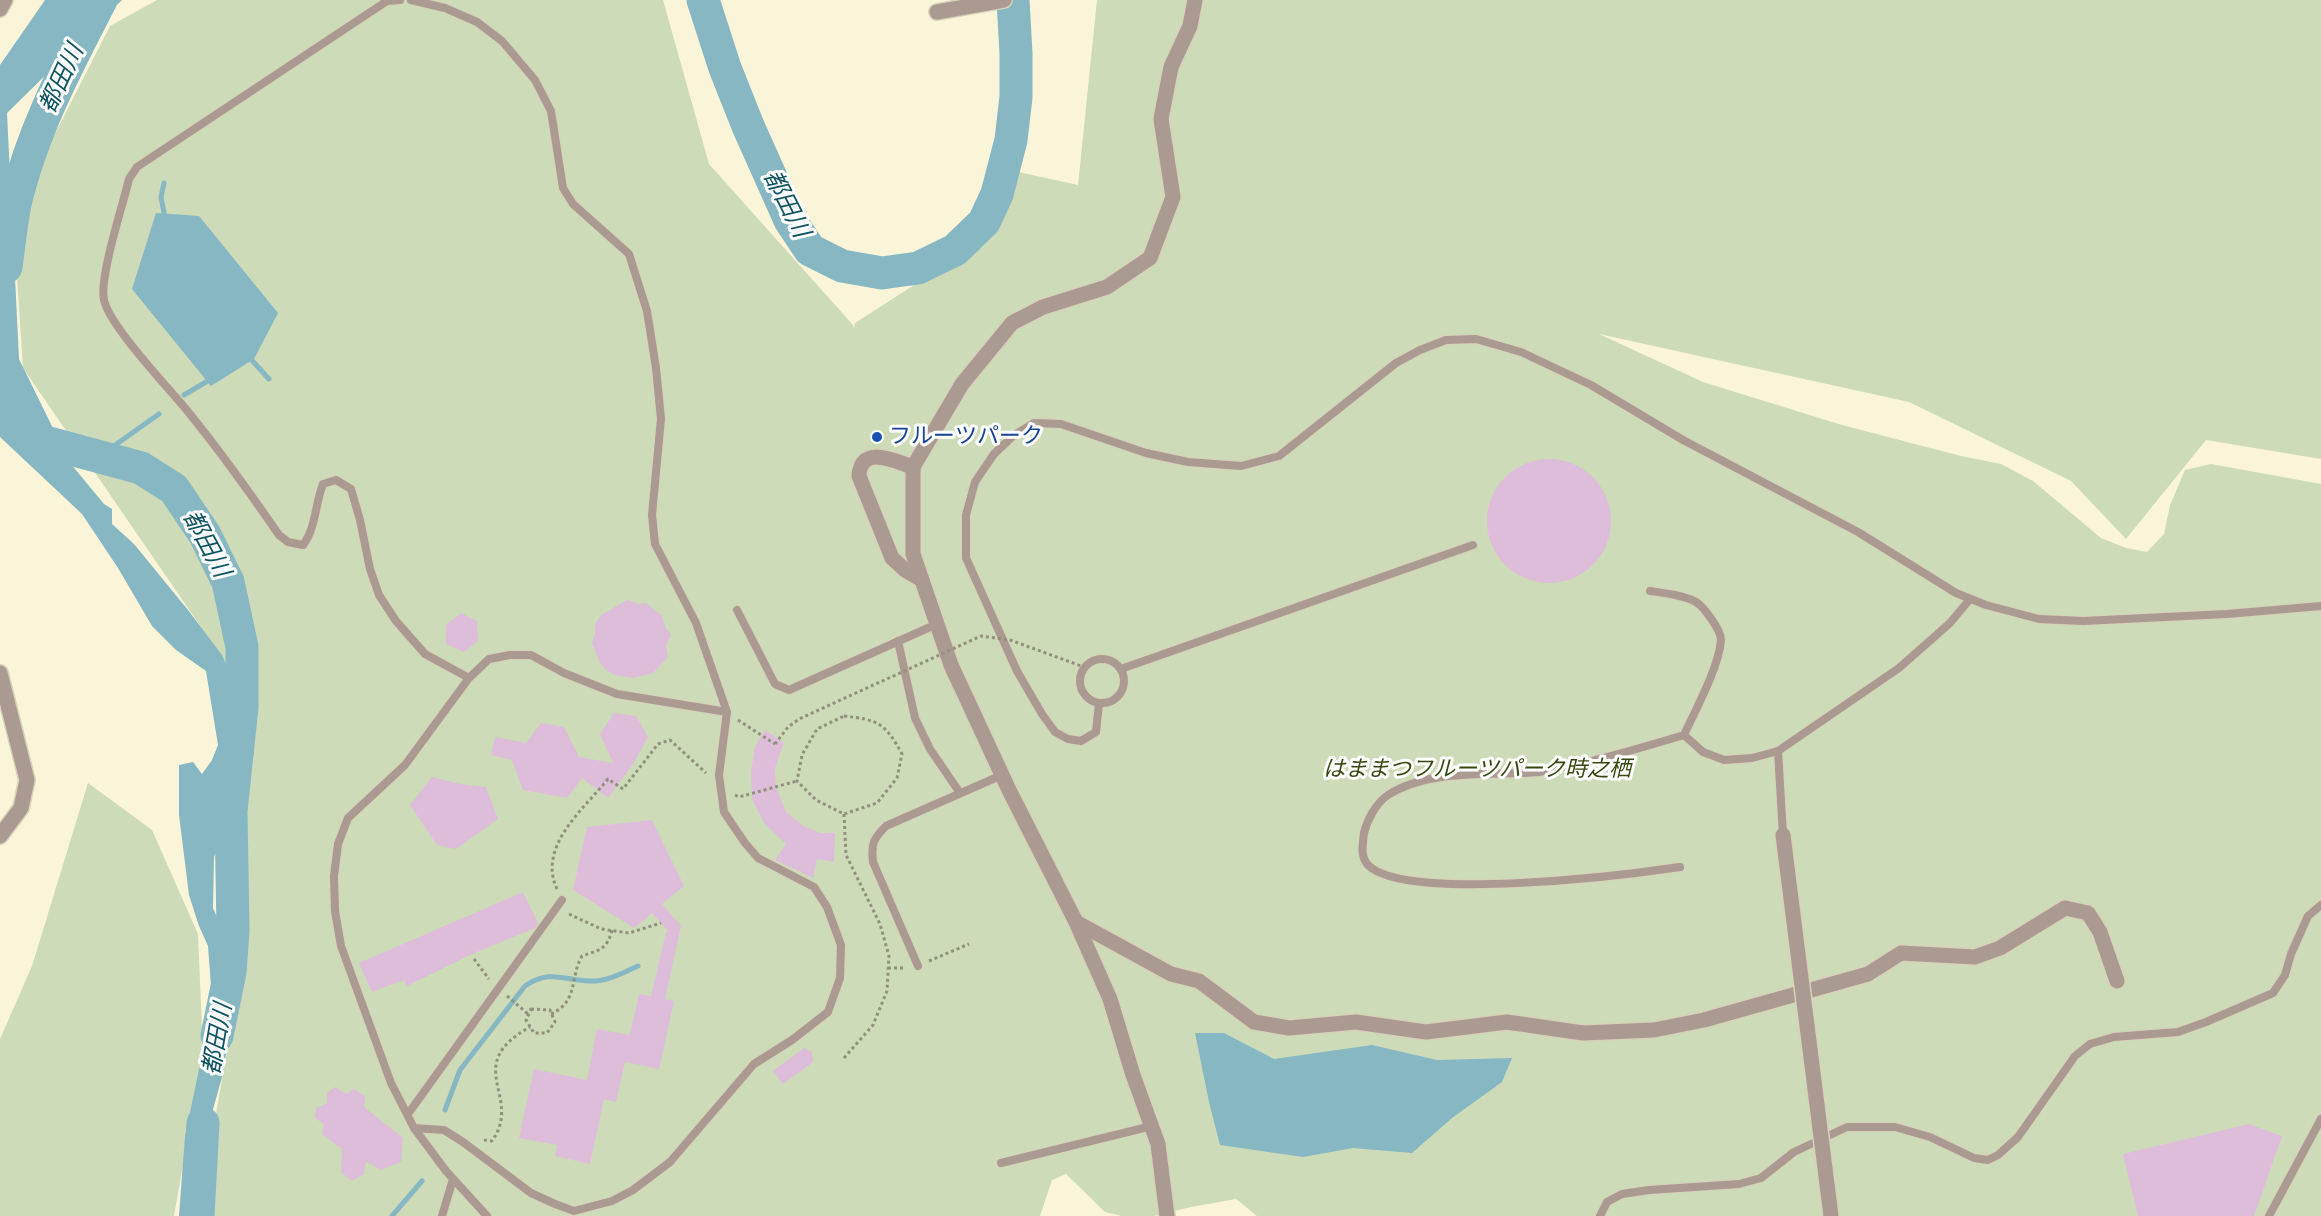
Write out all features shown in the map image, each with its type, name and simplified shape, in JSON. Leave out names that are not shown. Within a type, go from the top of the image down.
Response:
[{"type":"street","points":[[0,9],[5,0]]},
{"type":"street","points":[[937,12],[1004,0]]},
{"type":"street","points":[[1167,1216],[1158,1144],[1110,999],[1076,922],[1002,775],[951,664],[913,554],[914,467],[962,384],[1012,323],[1043,307],[1107,287],[1150,258],[1173,197],[1161,119],[1171,67],[1190,26],[1195,0]]},
{"type":"street","points":[[914,467],[878,456],[864,460],[859,466],[858,476],[892,558],[905,570],[922,580]]},
{"type":"street","points":[[0,673],[27,780],[21,808],[0,836]]},
{"type":"street","points":[[1783,835],[1831,1216]]},
{"type":"street","points":[[1076,922],[1171,974],[1199,981],[1254,1022],[1289,1028],[1356,1022],[1426,1032],[1507,1022],[1583,1034],[1654,1030],[1704,1020],[1844,982],[1868,974],[1901,953],[1975,957],[2000,948],[2065,908],[2088,913],[2100,932],[2117,981]]},
{"type":"lane","points":[[400,0],[387,1],[137,167],[129,179],[106,269],[103,298],[109,313],[133,346],[227,461],[279,535],[288,542],[303,545],[311,534],[317,500],[323,484],[336,480],[351,489],[360,520],[369,569],[379,595],[396,621],[425,654],[469,678]]},
{"type":"lane","points":[[411,0],[445,8],[477,22],[502,41],[535,80],[550,111],[563,188],[573,204],[629,255],[647,311],[660,408],[658,459],[652,515],[655,544],[696,623],[727,712],[719,775],[724,812],[758,858],[814,887],[827,907],[841,945],[840,978],[828,1012],[792,1040],[754,1064],[670,1162],[633,1190],[595,1206],[574,1211],[531,1193],[444,1130],[414,1128]]},
{"type":"lane","points":[[1099,702],[1096,732],[1081,741],[1068,739],[1055,732],[1017,671],[966,558],[966,515],[975,482],[994,454],[1013,436],[1034,423],[1061,424],[1146,453],[1188,462],[1241,466],[1258,463],[1279,456],[1396,363],[1446,340],[1476,339],[1521,352],[1591,385],[1683,440],[1858,532],[1956,593],[1970,599],[2039,619],[2083,621],[2227,614],[2321,606]]},
{"type":"lane","points":[[1120,669],[1473,546]]},
{"type":"lane","points":[[1650,591],[1696,602],[1710,617],[1721,637],[1718,655],[1708,682],[1683,735],[1620,755],[1540,772],[1473,774],[1416,783],[1386,796],[1376,808],[1366,823],[1362,852],[1365,862],[1376,871],[1422,882],[1562,881],[1680,867]]},
{"type":"lane","points":[[1683,735],[1703,752],[1724,760],[1752,758],[1778,751],[1899,668],[1950,623],[1970,599]]},
{"type":"lane","points":[[737,610],[775,684],[789,690],[937,624]]},
{"type":"lane","points":[[898,641],[915,718],[930,749],[960,793]]},
{"type":"lane","points":[[487,1216],[453,1179],[414,1128],[391,1083],[341,946],[334,876],[338,844],[348,818],[405,765],[469,678],[489,659],[510,655],[531,655],[564,674],[617,694],[727,712]]},
{"type":"lane","points":[[1098,658],[1108,658],[1124,675],[1125,686],[1118,697],[1106,703],[1085,696],[1080,687],[1080,675],[1084,667],[1098,658]]},
{"type":"lane","points":[[1778,751],[1783,835]]},
{"type":"lane","points":[[918,966],[873,862],[872,846],[877,835],[886,826],[1002,775]]},
{"type":"lane","points":[[408,1114],[562,900]]},
{"type":"lane","points":[[1600,1216],[1607,1202],[1622,1194],[1740,1184],[1761,1178],[1794,1152],[1847,1127],[1895,1127],[1930,1137],[1974,1158],[1988,1160],[1998,1155],[2018,1137],[2075,1056],[2090,1044],[2114,1037],[2178,1032],[2273,993],[2286,975],[2291,954],[2308,916],[2321,905]]},
{"type":"lane","points":[[2269,1216],[2321,1119]]},
{"type":"lane","points":[[1000,1163],[1152,1126]]},
{"type":"lane","points":[[442,1216],[453,1179]]},
{"type":"path","points":[[727,712],[775,744],[799,719],[981,636],[1010,640],[1084,667]]},
{"type":"path","points":[[844,716],[871,719],[890,731],[902,754],[897,778],[877,803],[844,814],[816,800],[797,781],[802,754],[817,729],[844,716]]},
{"type":"path","points":[[661,923],[629,933],[602,929],[569,915],[554,882],[552,857],[562,834],[608,779],[623,789],[657,744],[670,740],[720,786],[739,797],[797,781]]},
{"type":"path","points":[[844,814],[846,855],[880,924],[889,957],[887,991],[873,1025],[844,1058]]},
{"type":"path","points":[[551,1014],[567,1004],[572,993],[576,967],[582,956],[601,949],[609,943],[612,930]]},
{"type":"path","points":[[505,995],[528,1014]]},
{"type":"path","points":[[531,1009],[550,1010],[555,1022],[548,1033],[534,1033],[526,1020],[528,1014],[531,1009]]},
{"type":"path","points":[[482,1140],[492,1141],[502,1121],[502,1103],[494,1078],[496,1063],[503,1048],[513,1036],[530,1027]]},
{"type":"green space","name":"はままつフルーツパーク時之栖","points":[[157,0],[663,0],[709,164],[854,328],[855,323],[998,231],[1014,171],[1078,185],[1097,0],[2321,0],[2321,459],[2206,440],[2126,539],[2071,481],[1909,402],[1599,334],[1703,382],[1842,425],[2001,464],[2033,481],[2101,538],[2126,548],[2147,552],[2164,534],[2170,505],[2185,470],[2211,464],[2321,484],[2321,1216],[1257,1216],[1236,1199],[1154,1216],[1121,1216],[1105,1212],[1066,1174],[1052,1180],[1040,1216],[198,1216],[230,1034],[235,824],[225,662],[23,368],[13,216],[110,26]]},
{"type":"green space","points":[[88,783],[152,830],[198,934],[203,1051],[174,1216],[0,1216],[0,1039],[32,966]]},
{"type":"water","points":[[45,0],[122,0],[7,113],[19,359],[70,463],[104,504],[112,509],[112,524],[134,544],[222,655],[235,685],[236,721],[226,773],[218,793],[220,841],[214,857],[213,908],[223,931],[229,1031],[224,1070],[210,1120],[195,1197],[194,1216],[179,1216],[185,1136],[202,1055],[211,986],[208,946],[189,895],[179,815],[179,765],[193,762],[202,774],[212,760],[218,745],[206,671],[176,650],[152,626],[118,568],[82,514],[0,437],[0,65]]},
{"type":"water","points":[[156,213],[199,216],[278,313],[254,359],[211,386],[132,289]]},
{"type":"water","points":[[1195,1033],[1224,1033],[1274,1059],[1372,1045],[1437,1060],[1512,1058],[1502,1082],[1452,1118],[1412,1153],[1353,1148],[1303,1157],[1220,1145]]},
{"type":"building","points":[[1549,459],[1573,464],[1593,477],[1606,497],[1611,521],[1606,545],[1593,565],[1573,578],[1549,583],[1525,578],[1505,565],[1492,545],[1487,521],[1492,497],[1505,477],[1525,464]]},
{"type":"building","points":[[627,600],[639,604],[646,603],[662,616],[666,629],[671,634],[666,646],[668,657],[653,673],[634,678],[614,675],[606,670],[600,663],[592,643],[595,624],[601,615]]},
{"type":"building","points":[[461,613],[477,621],[478,641],[464,652],[446,644],[446,625]]},
{"type":"building","points":[[614,713],[636,716],[648,737],[633,764],[608,798],[582,778],[567,798],[523,790],[512,760],[491,755],[495,737],[526,743],[541,723],[564,727],[579,757],[613,763],[600,734]]},
{"type":"building","points":[[765,730],[784,743],[775,768],[776,787],[786,812],[805,827],[821,833],[835,833],[834,862],[817,859],[813,878],[775,860],[786,844],[764,823],[752,799],[751,771],[755,747]]},
{"type":"building","points":[[432,777],[486,787],[498,819],[456,849],[437,845],[410,805]]},
{"type":"building","points":[[652,820],[684,886],[662,904],[681,926],[665,999],[674,1001],[659,1069],[625,1062],[616,1102],[604,1099],[590,1164],[555,1156],[557,1145],[519,1138],[534,1069],[587,1080],[597,1029],[630,1035],[639,994],[651,996],[666,932],[669,932],[652,913],[634,928],[573,890],[587,827]]},
{"type":"building","points":[[523,892],[538,923],[535,928],[472,954],[407,986],[404,980],[372,992],[359,963]]},
{"type":"building","points":[[804,1048],[812,1052],[813,1062],[783,1084],[773,1071]]},
{"type":"building","points":[[335,1087],[346,1094],[354,1089],[365,1096],[364,1107],[403,1138],[401,1162],[381,1170],[366,1161],[364,1174],[352,1181],[341,1172],[342,1149],[322,1134],[324,1124],[315,1118],[316,1108],[327,1103],[327,1093]]},
{"type":"building","points":[[2249,1124],[2282,1136],[2254,1216],[2138,1216],[2123,1154]]},
{"type":"waterway","name":"都田川","points":[[6,267],[15,204],[31,151],[52,99],[101,0]]},
{"type":"waterway","name":"都田川","points":[[703,0],[725,68],[790,220],[810,250],[842,266],[882,273],[918,268],[955,250],[984,222],[997,194],[1011,140],[1016,97],[1013,0]]},
{"type":"waterway","points":[[164,183],[161,197],[165,218]]},
{"type":"waterway","points":[[248,356],[269,379]]},
{"type":"waterway","points":[[184,395],[211,379]]},
{"type":"waterway","points":[[101,455],[159,414]]},
{"type":"waterway","name":"都田川","points":[[21,429],[34,439],[141,468],[174,489],[205,535],[228,582],[242,647],[242,707],[231,811],[233,931],[230,972],[217,1036]]},
{"type":"waterway","points":[[445,1110],[460,1070],[525,986],[549,977],[602,980],[638,966]]},
{"type":"waterway","name":"都田川","points":[[198,1216],[203,1123]]},
{"type":"waterway","points":[[392,1216],[422,1181]]},
{"type":"place","name":"フルーツパーク","points":[[877,437]]}]
